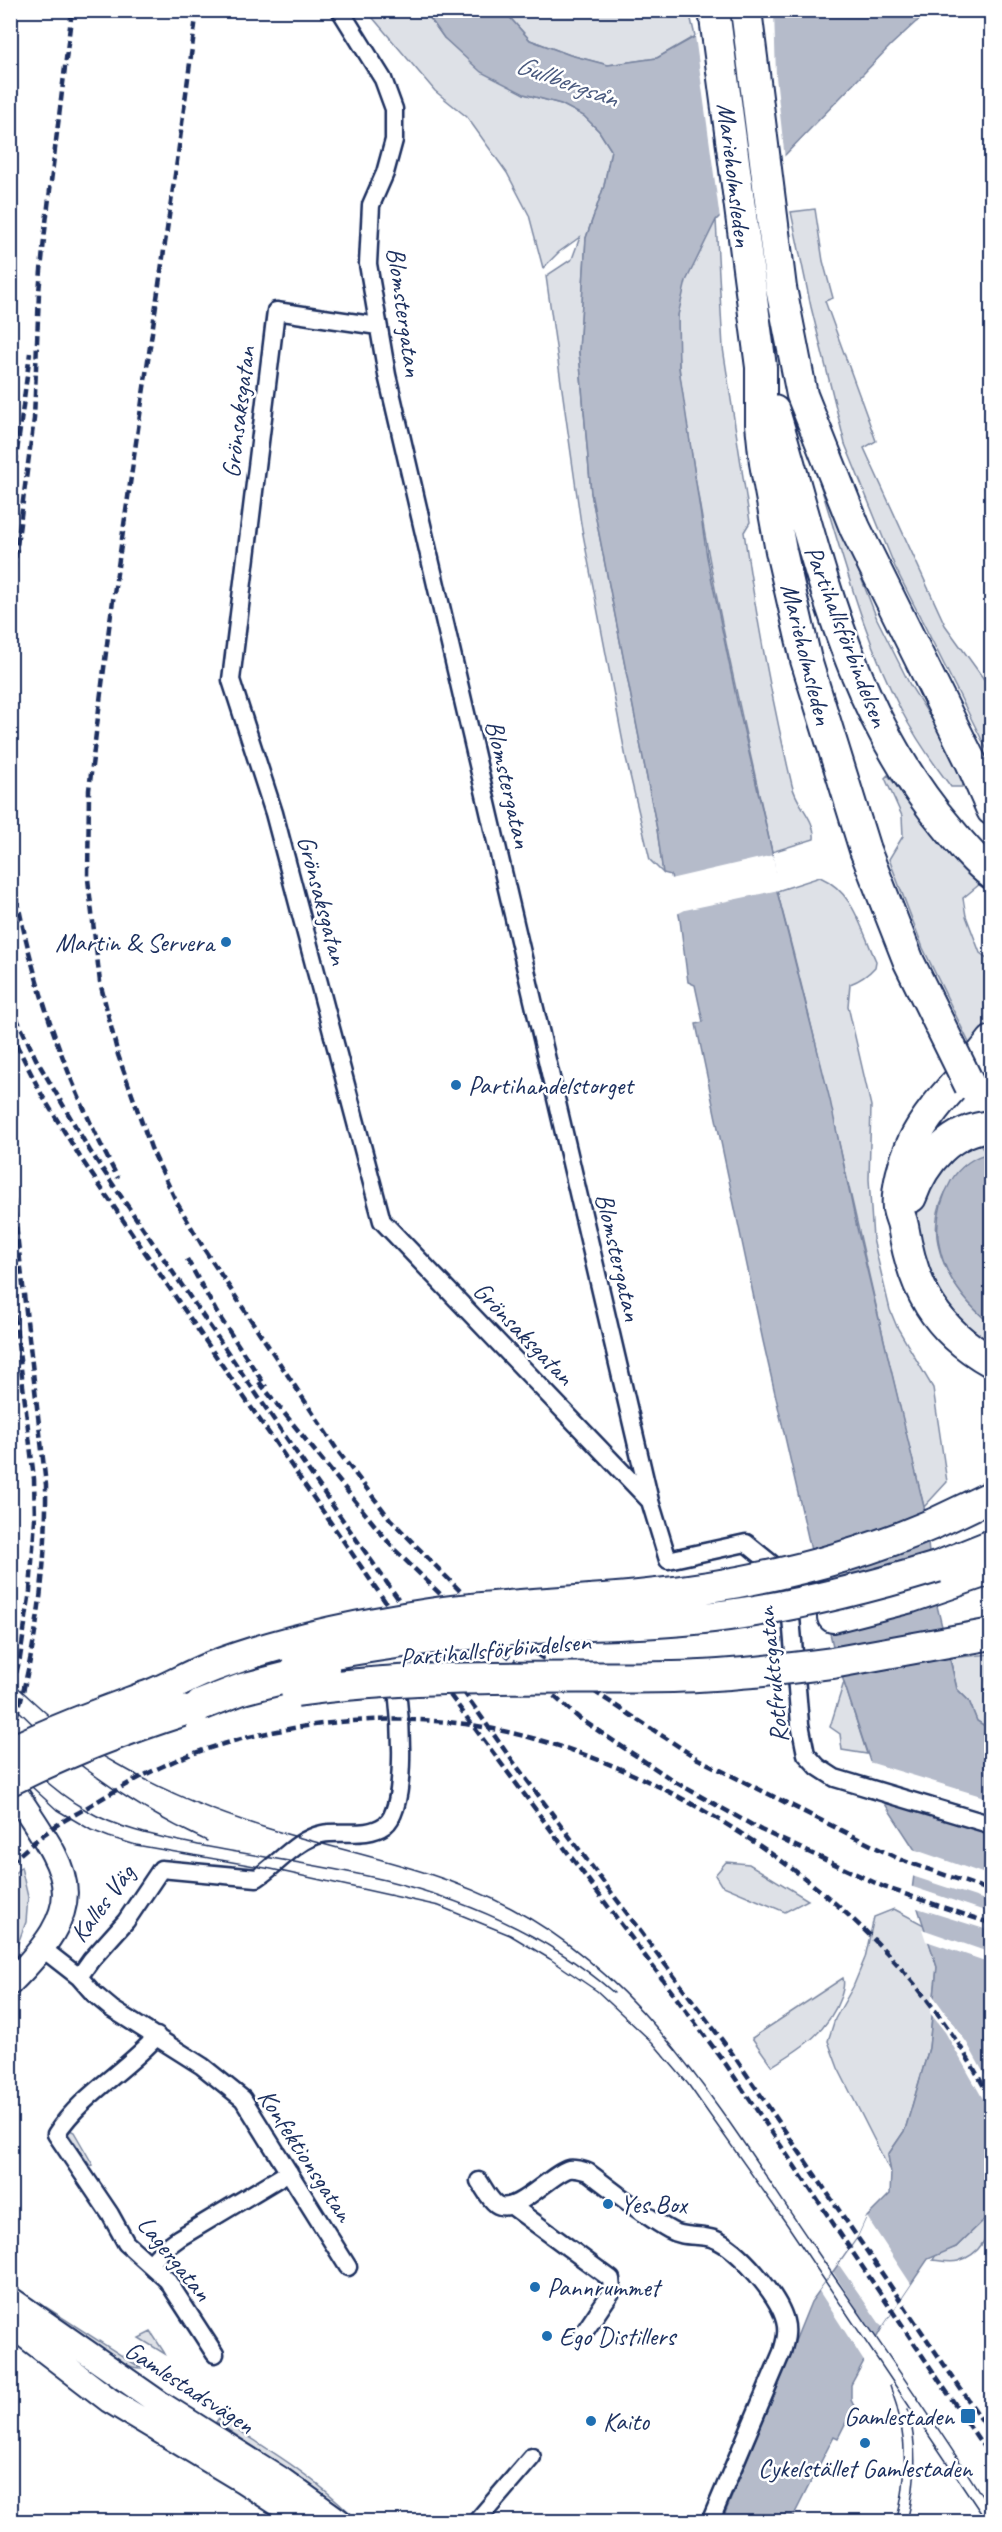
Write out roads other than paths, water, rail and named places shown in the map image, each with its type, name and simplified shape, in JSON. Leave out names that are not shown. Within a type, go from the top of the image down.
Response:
[{"type":"highway","name":"Marieholmsleden","points":[[746,10],[781,288],[802,395],[855,528],[966,752],[992,810]]},
{"type":"highway","points":[[750,40],[757,10]]},
{"type":"highway","name":"Marieholmsleden","points":[[715,17],[761,367],[761,424],[765,463],[781,551],[806,660],[865,850],[909,963],[992,1125]]},
{"type":"highway","name":"Partihallsförbindelsen","points":[[761,367],[795,493],[835,617],[864,696],[902,749],[950,807],[992,851]]},
{"type":"highway","name":"Partihallsförbindelsen","points":[[802,395],[799,431],[804,469],[848,613],[926,803],[992,874]]},
{"type":"highway","points":[[992,1041],[939,1103],[913,1143],[902,1174],[898,1197],[898,1212],[903,1225],[912,1271],[925,1298],[955,1335],[992,1362]]},
{"type":"highway","points":[[903,1225],[914,1189],[932,1157],[946,1144],[964,1133],[992,1125]]},
{"type":"highway","name":"Partihallsförbindelsen","points":[[10,1752],[39,1737],[166,1689],[214,1665],[324,1634],[429,1614],[499,1606],[640,1596],[729,1583],[852,1554],[933,1524],[992,1496]]},
{"type":"highway","name":"Partihallsförbindelsen","points":[[166,1689],[329,1653],[548,1627],[694,1620],[794,1605],[864,1589],[937,1567],[992,1545]]},
{"type":"highway","name":"Partihallsförbindelsen","points":[[10,1780],[128,1728],[201,1705],[242,1689],[340,1665],[439,1651],[804,1623],[911,1597],[992,1569]]},
{"type":"highway","points":[[941,1642],[992,1622]]},
{"type":"highway","points":[[201,1705],[356,1682],[457,1677],[675,1677],[770,1671],[832,1663],[992,1634]]},
{"type":"main road","points":[[10,1785],[56,1855],[66,1889],[65,1906],[55,1929],[43,1949],[10,1983]]},
{"type":"main road","name":"Gamlestadsvägen","points":[[10,2299],[159,2403],[280,2479],[340,2522]]},
{"type":"main road","name":"Gamlestadsvägen","points":[[10,2324],[109,2400],[233,2474],[307,2522]]},
{"type":"street","name":"Blomstergatan","points":[[340,10],[383,80],[393,109],[394,140],[385,173],[371,205],[368,264],[378,326],[392,397],[650,1501],[668,1560],[746,1543]]},
{"type":"street","name":"Grönsaksgatan","points":[[378,326],[276,311],[231,680],[274,813],[382,1221],[650,1501]]},
{"type":"street","name":"Rotfruktsgatan","points":[[746,1543],[783,1573],[788,1582],[800,1724],[806,1754],[818,1767],[835,1778],[992,1825]]},
{"type":"street","name":"Kalles Väg","points":[[79,1977],[126,1921],[161,1869],[257,1878],[322,1834],[370,1830],[384,1825],[394,1810],[401,1771],[402,1743],[398,1700]]},
{"type":"street","name":"Kalles Väg","points":[[43,1949],[79,1977],[94,1994],[112,2008],[156,2036]]},
{"type":"street","name":"Lagergatan","points":[[156,2036],[144,2050],[86,2099],[56,2134],[110,2214],[126,2243],[167,2280],[215,2354]]},
{"type":"street","name":"Konfektionsgatan","points":[[156,2036],[202,2066],[243,2099],[348,2267]]},
{"type":"street","points":[[512,2206],[563,2172],[578,2169],[588,2172],[671,2232],[703,2236],[723,2243],[756,2274],[781,2309],[786,2323],[786,2337],[782,2352],[710,2522]]},
{"type":"street","points":[[150,2264],[164,2249],[179,2238],[289,2172]]},
{"type":"street","points":[[479,2181],[498,2205],[512,2206],[611,2279],[612,2291],[583,2334]]},
{"type":"street","points":[[476,2522],[532,2457]]},
{"type":"water","name":"Gullbergsån","points":[[425,11],[504,11],[530,40],[570,55],[608,65],[657,58],[741,11],[934,11],[916,22],[891,45],[786,154],[716,220],[686,281],[678,315],[679,368],[707,557],[772,852],[777,891],[830,1100],[857,1228],[924,1507],[933,1589],[957,1689],[969,1701],[977,1721],[991,1730],[991,2213],[956,2247],[928,2259],[884,2324],[851,2385],[851,2400],[854,2406],[838,2438],[834,2436],[791,2521],[722,2521],[811,2302],[858,2237],[867,2217],[890,2194],[891,2173],[888,2155],[905,2130],[929,2048],[937,1967],[912,1890],[917,1853],[883,1801],[835,1655],[763,1341],[696,1024],[703,1022],[695,985],[688,982],[680,920],[671,875],[663,873],[657,829],[591,493],[579,352],[586,238],[604,186],[611,150],[599,131],[584,116],[561,104],[524,94],[481,72],[444,38]]},
{"type":"water","points":[[991,1153],[991,1324],[975,1310],[951,1277],[938,1241],[938,1221],[942,1201],[954,1176],[973,1159]]},
{"type":"tram line","points":[[10,1680],[73,1735],[101,1755],[150,1782],[244,1821],[421,1871],[482,1894],[511,1908],[560,1938],[605,1974],[645,2015],[718,2106],[928,2413],[992,2512]]},
{"type":"tram line","points":[[10,1702],[54,1744],[102,1781],[153,1813],[207,1841]]},
{"type":"tram line","points":[[10,1746],[36,1773],[65,1797],[112,1823],[184,1842],[385,1880],[447,1898],[507,1923],[535,1938],[563,1954],[614,1993]]},
{"type":"tram line","points":[[10,1763],[57,1810],[91,1830],[109,1837],[136,1845],[271,1869],[439,1906],[510,1935],[597,1991],[652,2042],[688,2084],[786,2223],[987,2522]]},
{"type":"tram line","points":[[890,2386],[900,2419],[904,2453],[903,2488],[896,2522]]},
{"type":"tram line","points":[[907,2522],[915,2466],[908,2410]]},
{"type":"railway","points":[[10,598],[34,419],[39,292],[72,10]]},
{"type":"railway","points":[[197,10],[109,628],[89,790],[88,879],[100,982],[118,1055],[151,1148],[177,1203],[206,1252],[340,1454],[390,1519],[465,1596],[538,1655],[698,1759],[901,1860],[992,1891]]},
{"type":"railway","points":[[10,505],[30,353]]},
{"type":"railway","points":[[10,858],[26,941],[50,1022],[81,1101],[118,1178]]},
{"type":"railway","points":[[10,1004],[36,1059],[90,1151],[335,1509],[506,1752],[734,2056],[992,2435]]},
{"type":"railway","points":[[10,1032],[43,1097],[80,1157],[237,1387],[447,1691],[725,2063],[992,2459]]},
{"type":"railway","points":[[10,1173],[46,1485],[46,1517],[38,1613],[27,1676],[10,1738]]},
{"type":"railway","points":[[187,1259],[217,1313],[266,1387]]},
{"type":"railway","points":[[10,1275],[34,1479],[35,1519],[30,1591],[20,1658],[10,1697]]},
{"type":"railway","points":[[259,1382],[394,1549],[468,1621],[579,1718],[677,1783],[761,1830],[884,1887],[992,1924]]},
{"type":"railway","points":[[10,1863],[55,1826],[136,1779],[189,1755],[223,1744],[296,1728],[372,1720],[447,1722],[518,1734],[586,1755],[684,1799],[745,1836],[820,1890],[854,1920],[917,1987],[970,2061],[992,2102]]},
{"type":"place","name":"Martin & Servera","points":[[226,942]]},
{"type":"place","name":"Partihandelstorget","points":[[456,1085]]},
{"type":"place","name":"Yes Box","points":[[608,2204]]},
{"type":"place","name":"Pannrummet","points":[[535,2287]]},
{"type":"place","name":"Ego Distillers","points":[[547,2336]]},
{"type":"place","name":"Gamlestaden","points":[[968,2416]]},
{"type":"place","name":"Kaito","points":[[591,2421]]},
{"type":"place","name":"Cykelstället Gamlestaden","points":[[865,2443]]}]
